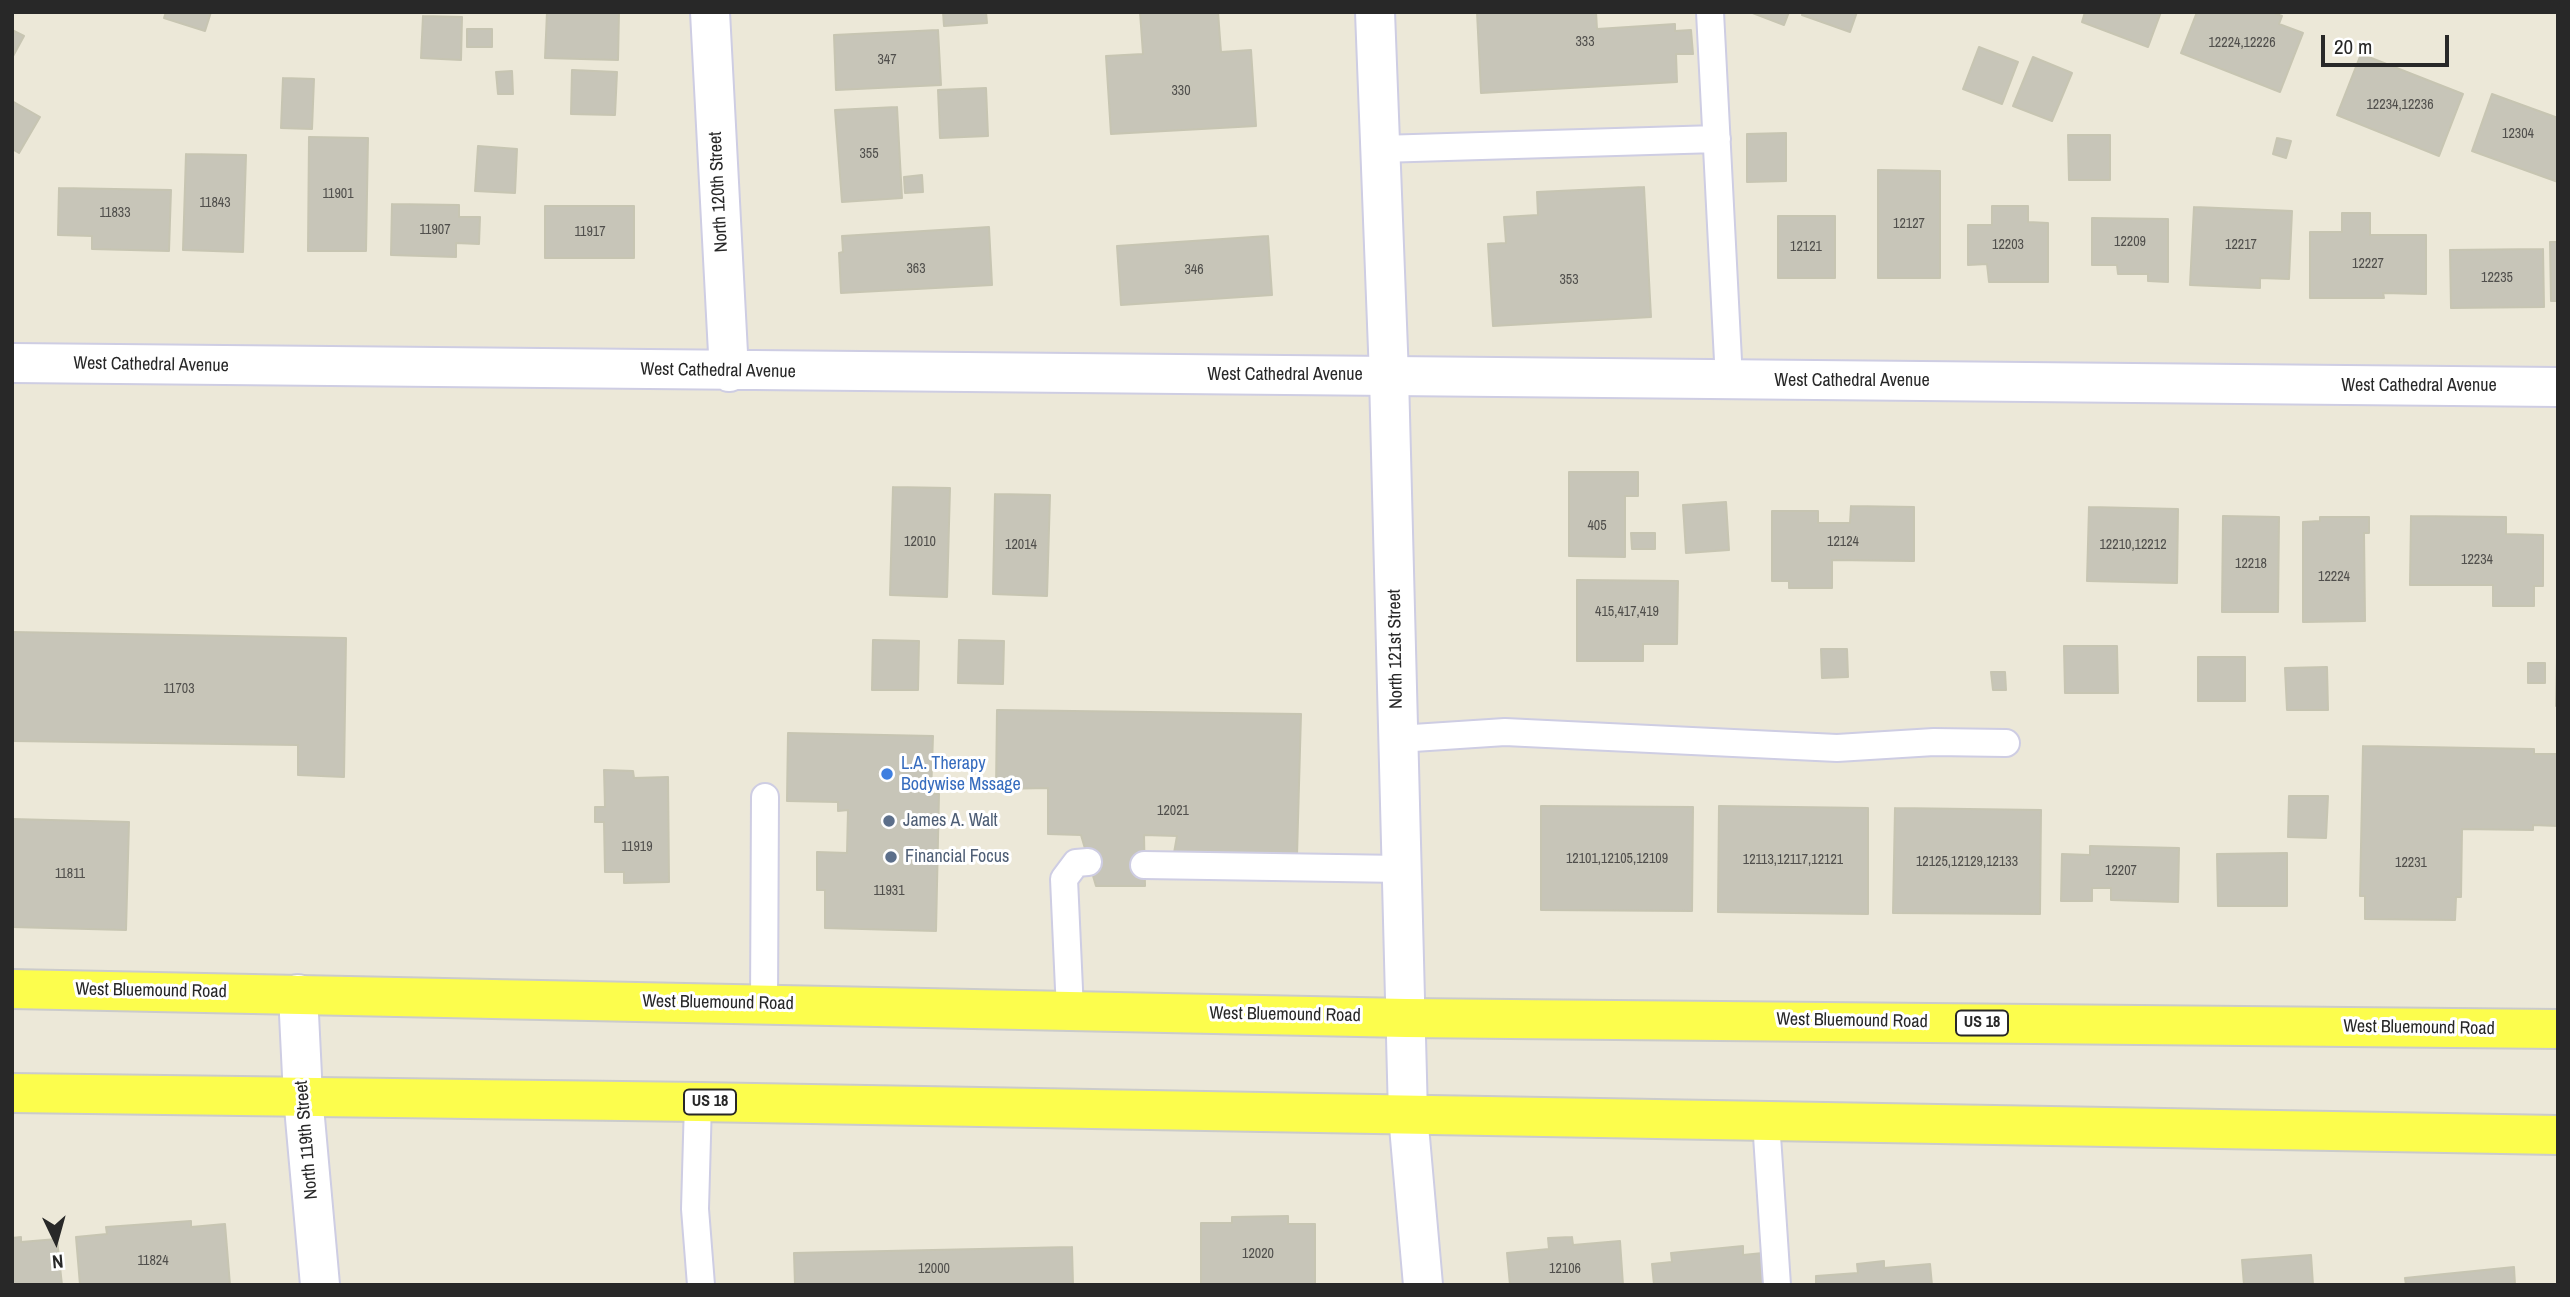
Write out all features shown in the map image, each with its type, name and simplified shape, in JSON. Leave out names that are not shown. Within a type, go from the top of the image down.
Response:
[{"type":"main road","name":"West Bluemound Road","points":[[12,989],[1406,1018],[2558,1029]]},
{"type":"main road","name":"US 18","points":[[12,1093],[698,1102],[2558,1135]]},
{"type":"street","name":"North 120th Street","points":[[710,12],[729,372]]},
{"type":"street","name":"North 121st Street","points":[[1375,12],[1389,376],[1408,1115],[1423,1285]]},
{"type":"street","name":"West Cathedral Avenue","points":[[12,363],[729,372],[2558,387]]},
{"type":"street","name":"North 119th Street","points":[[298,994],[303,1096],[320,1285]]},
{"type":"lane","points":[[1710,12],[1729,380]]},
{"type":"lane","points":[[1380,149],[1717,139]]},
{"type":"lane","points":[[1398,739],[1505,732],[1837,747],[1934,742],[2006,743]]},
{"type":"lane","points":[[764,1004],[765,797]]},
{"type":"lane","points":[[1070,1011],[1064,879],[1076,863],[1088,862]]},
{"type":"lane","points":[[1144,865],[1402,869]]},
{"type":"lane","points":[[698,1102],[695,1209],[701,1285]]},
{"type":"lane","points":[[1766,1121],[1777,1285]]},
{"type":"building","points":[[166,12],[211,12],[205,31],[164,18]]},
{"type":"building","points":[[547,12],[619,12],[618,60],[545,58]]},
{"type":"building","points":[[943,12],[986,12],[987,23],[944,26]]},
{"type":"building","points":[[1140,12],[1218,12],[1221,52],[1251,50],[1256,126],[1111,134],[1106,56],[1143,54]]},
{"type":"building","points":[[1477,12],[1596,12],[1597,29],[1675,24],[1675,31],[1691,30],[1693,54],[1676,54],[1677,82],[1481,93]]},
{"type":"building","points":[[1750,12],[1789,12],[1784,25]]},
{"type":"building","points":[[1803,12],[1857,12],[1850,32],[1802,15]]},
{"type":"building","points":[[2085,12],[2161,12],[2148,47],[2082,22]]},
{"type":"building","points":[[2197,12],[2271,12],[2282,16],[2279,24],[2303,33],[2280,92],[2181,53]]},
{"type":"building","points":[[423,16],[462,17],[461,60],[421,58]]},
{"type":"building","points":[[467,29],[492,29],[492,47],[467,47]]},
{"type":"building","points":[[12,30],[24,36],[12,58]]},
{"type":"building","points":[[938,30],[941,85],[836,90],[834,35]]},
{"type":"building","points":[[1979,47],[2018,62],[2002,104],[1963,89]]},
{"type":"building","points":[[2361,54],[2463,94],[2439,156],[2337,115]]},
{"type":"building","points":[[2033,57],[2072,73],[2052,121],[2013,106]]},
{"type":"building","points":[[572,70],[617,72],[615,115],[571,114]]},
{"type":"building","points":[[512,71],[513,94],[498,94],[496,72]]},
{"type":"building","points":[[283,78],[314,79],[312,129],[281,128]]},
{"type":"building","points":[[986,88],[988,136],[940,138],[938,90]]},
{"type":"building","points":[[2492,94],[2558,118],[2558,182],[2472,151]]},
{"type":"building","points":[[12,101],[40,117],[19,153],[12,149]]},
{"type":"building","points":[[897,107],[902,198],[842,202],[835,110]]},
{"type":"building","points":[[1786,133],[1786,181],[1747,182],[1747,134]]},
{"type":"building","points":[[2068,135],[2110,135],[2110,180],[2069,180]]},
{"type":"building","points":[[309,137],[368,138],[366,251],[308,251]]},
{"type":"building","points":[[2277,138],[2291,141],[2286,158],[2273,154]]},
{"type":"building","points":[[478,146],[517,149],[515,193],[475,191]]},
{"type":"building","points":[[186,154],[246,155],[243,252],[183,250]]},
{"type":"building","points":[[1878,170],[1940,171],[1940,278],[1878,278]]},
{"type":"building","points":[[922,175],[923,192],[905,193],[904,177]]},
{"type":"building","points":[[1644,187],[1651,317],[1493,326],[1488,244],[1506,243],[1504,217],[1538,215],[1537,192]]},
{"type":"building","points":[[59,188],[171,190],[169,251],[92,249],[92,236],[58,235]]},
{"type":"building","points":[[392,204],[459,205],[459,217],[480,217],[479,244],[456,243],[456,257],[391,255]]},
{"type":"building","points":[[545,206],[634,206],[634,258],[545,258]]},
{"type":"building","points":[[1992,206],[2028,206],[2028,222],[2048,223],[2048,282],[1989,282],[1987,264],[1968,265],[1968,225],[1992,225]]},
{"type":"building","points":[[2194,207],[2292,211],[2289,279],[2260,278],[2260,288],[2190,285]]},
{"type":"building","points":[[2342,213],[2370,213],[2370,235],[2426,235],[2426,294],[2383,293],[2384,298],[2310,298],[2310,232],[2342,232]]},
{"type":"building","points":[[1778,216],[1835,216],[1835,278],[1778,278]]},
{"type":"building","points":[[2092,218],[2168,219],[2168,282],[2148,281],[2148,274],[2118,274],[2117,265],[2092,265]]},
{"type":"building","points":[[989,227],[992,285],[841,293],[839,253],[843,252],[842,236]]},
{"type":"building","points":[[1268,236],[1272,295],[1121,305],[1117,246]]},
{"type":"building","points":[[2550,242],[2558,242],[2558,301],[2551,301]]},
{"type":"building","points":[[2543,249],[2544,307],[2451,308],[2450,250]]},
{"type":"building","points":[[1569,472],[1638,472],[1638,496],[1625,496],[1625,557],[1569,556]]},
{"type":"building","points":[[893,487],[950,488],[947,597],[890,595]]},
{"type":"building","points":[[995,494],[1050,495],[1047,596],[993,594]]},
{"type":"building","points":[[1726,502],[1729,550],[1686,553],[1683,505]]},
{"type":"building","points":[[1851,506],[1914,507],[1914,561],[1832,560],[1832,588],[1789,588],[1789,581],[1772,581],[1772,511],[1818,511],[1818,523],[1850,523]]},
{"type":"building","points":[[2089,507],[2178,509],[2177,583],[2087,581]]},
{"type":"building","points":[[2223,516],[2279,517],[2278,612],[2222,612]]},
{"type":"building","points":[[2411,516],[2506,517],[2506,534],[2543,535],[2543,586],[2534,586],[2534,606],[2493,606],[2493,585],[2410,585]]},
{"type":"building","points":[[2320,517],[2369,517],[2369,533],[2364,533],[2365,621],[2303,622],[2303,522],[2320,521]]},
{"type":"building","points":[[1631,533],[1655,533],[1655,549],[1632,549]]},
{"type":"building","points":[[1577,580],[1678,581],[1677,644],[1643,644],[1643,661],[1577,661]]},
{"type":"building","points":[[12,632],[346,638],[344,777],[298,775],[298,745],[12,741]]},
{"type":"building","points":[[873,640],[919,641],[918,690],[872,690]]},
{"type":"building","points":[[959,640],[1004,641],[1003,684],[958,683]]},
{"type":"building","points":[[2064,646],[2117,646],[2118,693],[2065,693]]},
{"type":"building","points":[[1821,649],[1847,649],[1848,677],[1822,678]]},
{"type":"building","points":[[2198,657],[2245,657],[2245,701],[2198,701]]},
{"type":"building","points":[[2557,657],[2558,706],[2556,706]]},
{"type":"building","points":[[2528,663],[2545,663],[2545,683],[2528,683]]},
{"type":"building","points":[[2327,667],[2328,710],[2287,710],[2285,668]]},
{"type":"building","points":[[1991,672],[2005,672],[2006,690],[1993,690]]},
{"type":"building","points":[[997,710],[1301,714],[1297,856],[1174,853],[1177,836],[1144,835],[1145,886],[1096,886],[1081,835],[1048,834],[1048,788],[996,789]]},
{"type":"building","points":[[788,733],[933,736],[931,794],[939,794],[936,931],[825,928],[825,890],[817,890],[817,852],[847,853],[848,810],[838,811],[838,802],[787,801]]},
{"type":"building","points":[[2363,746],[2534,749],[2534,754],[2558,754],[2558,826],[2533,825],[2533,830],[2462,829],[2461,897],[2456,897],[2455,920],[2365,919],[2365,896],[2360,896]]},
{"type":"building","points":[[604,770],[633,771],[634,778],[668,777],[669,882],[624,883],[624,872],[605,872],[604,822],[595,822],[595,807],[605,807]]},
{"type":"building","points":[[2289,796],[2328,796],[2326,838],[2288,837]]},
{"type":"building","points":[[1541,806],[1693,807],[1692,911],[1541,910]]},
{"type":"building","points":[[1719,806],[1868,808],[1868,914],[1718,912]]},
{"type":"building","points":[[1895,808],[2041,810],[2040,914],[1893,913]]},
{"type":"building","points":[[12,819],[129,822],[126,930],[12,927]]},
{"type":"building","points":[[2090,846],[2179,848],[2178,902],[2111,900],[2111,888],[2092,888],[2092,901],[2061,901],[2062,854],[2090,855]]},
{"type":"building","points":[[2287,853],[2287,906],[2218,906],[2217,854]]},
{"type":"building","points":[[1288,1216],[1288,1224],[1315,1224],[1315,1285],[1201,1285],[1201,1223],[1232,1223],[1232,1217]]},
{"type":"building","points":[[191,1221],[191,1227],[225,1224],[230,1285],[80,1285],[76,1237],[107,1234],[106,1227]]},
{"type":"building","points":[[21,1237],[21,1242],[57,1239],[62,1285],[12,1285],[12,1238]]},
{"type":"building","points":[[1572,1237],[1573,1245],[1620,1241],[1623,1285],[1510,1285],[1507,1253],[1549,1249],[1548,1238]]},
{"type":"building","points":[[1743,1246],[1743,1255],[1763,1253],[1766,1285],[1654,1285],[1652,1264],[1672,1262],[1671,1253]]},
{"type":"building","points":[[1072,1247],[1073,1285],[795,1285],[794,1253]]},
{"type":"building","points":[[2311,1255],[2313,1285],[2244,1285],[2242,1260]]},
{"type":"building","points":[[1884,1261],[1884,1268],[1930,1264],[1932,1285],[1816,1285],[1816,1276],[1858,1273],[1857,1264]]},
{"type":"building","points":[[2514,1267],[2515,1285],[2406,1285],[2405,1278]]},
{"type":"place","name":"L.A. Therapy Bodywise Mssage","points":[[887,774]]},
{"type":"place","name":"James A. Walt","points":[[889,821]]},
{"type":"place","name":"Financial Focus","points":[[891,857]]}]
